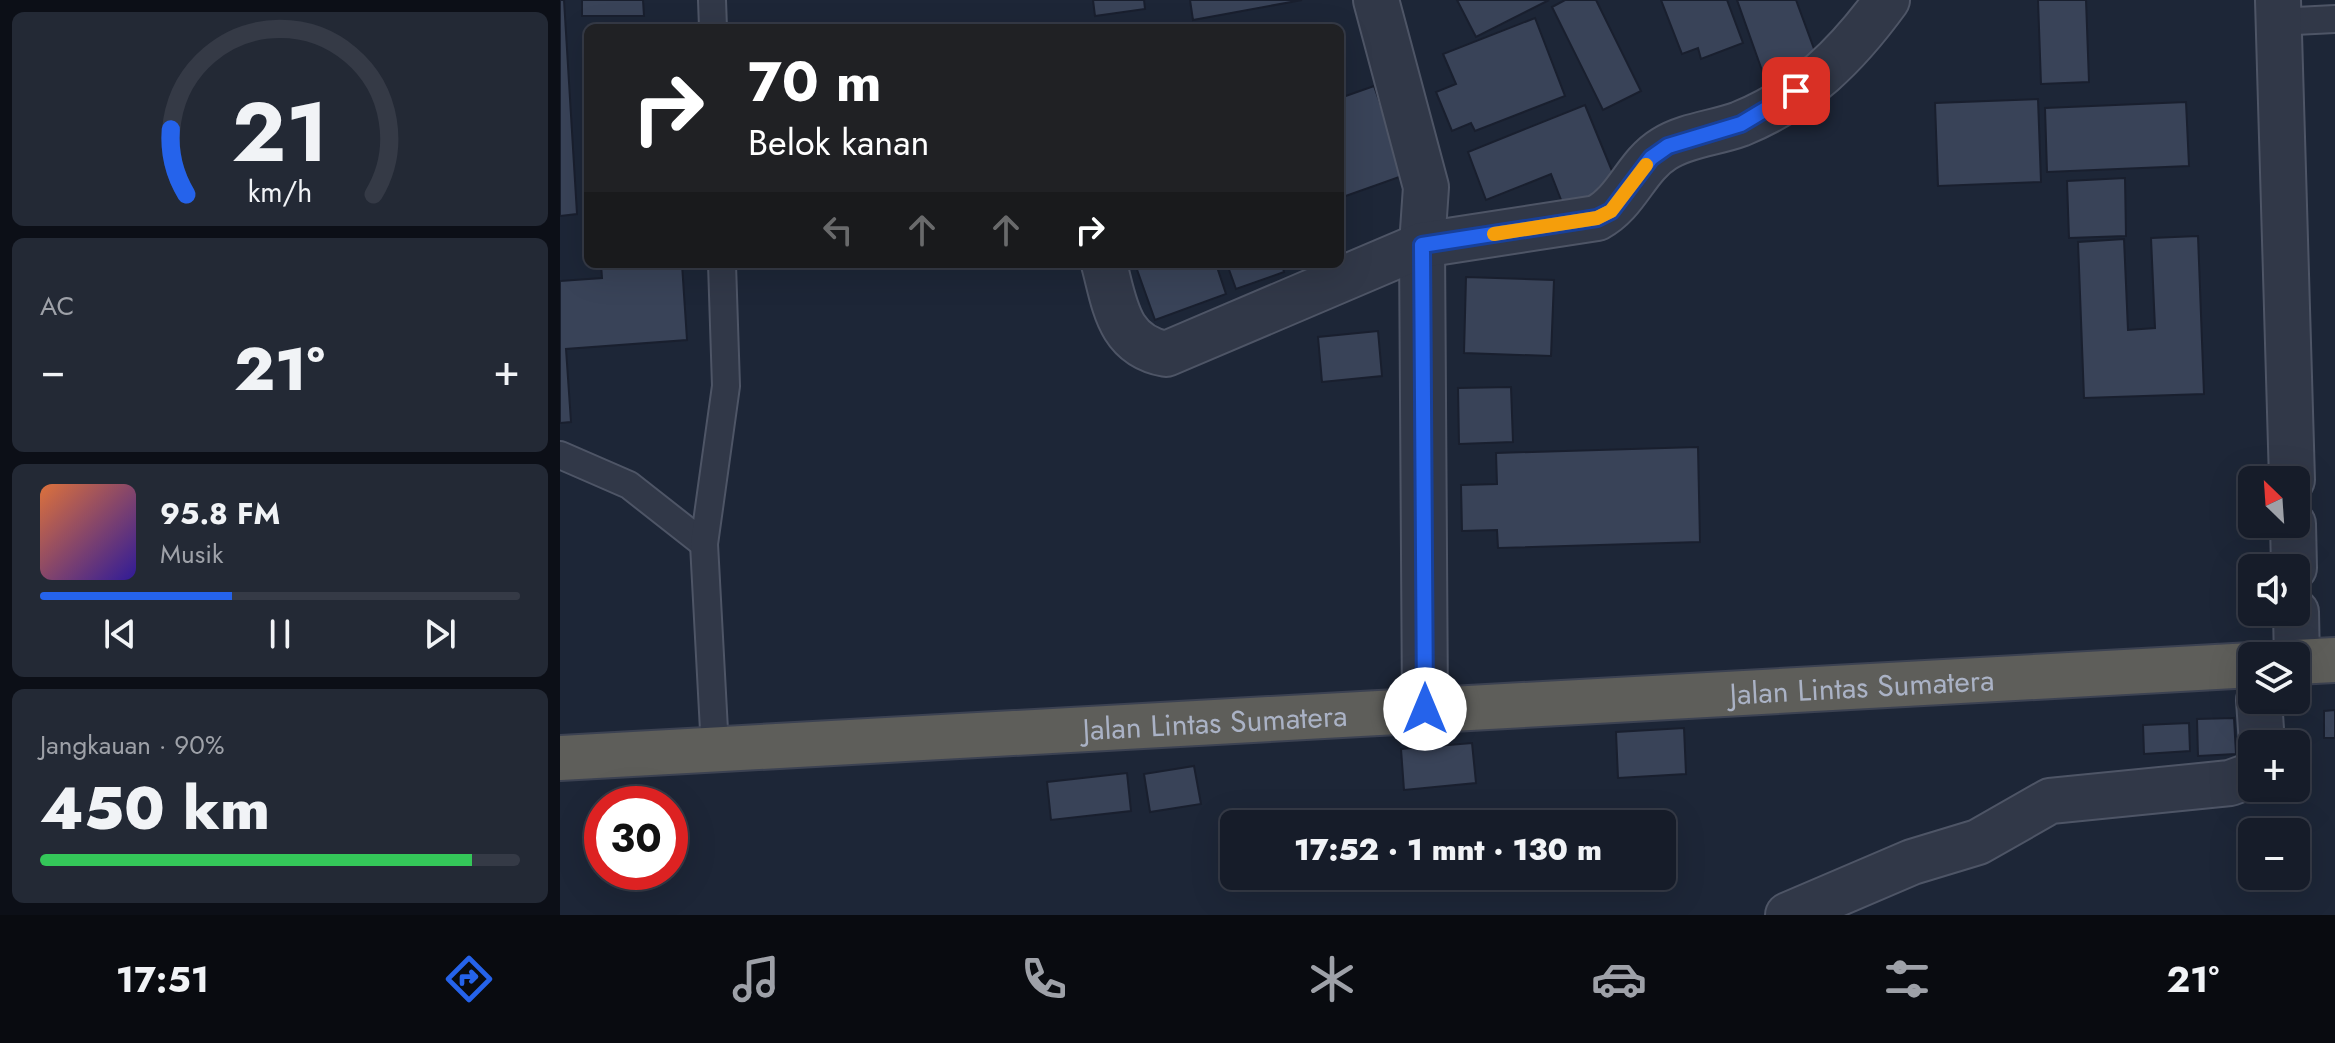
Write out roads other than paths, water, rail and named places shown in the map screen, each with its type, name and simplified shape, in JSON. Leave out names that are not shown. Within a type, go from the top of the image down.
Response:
[{"type":"highway","points":[[2310,661],[2335,660]]},
{"type":"highway","name":"Jalan Lintas Sumatera","points":[[560,758],[2238,666]]},
{"type":"street","points":[[1376,0],[1426,187],[1422,245],[1425,709]]},
{"type":"street","points":[[1105,268],[1116,309],[1130,339],[1145,350],[1166,354],[1422,245],[1597,218],[1611,211],[1651,158],[1668,146],[1741,124],[1836,65],[1887,0]]},
{"type":"street","points":[[2278,11],[2292,466]]},
{"type":"street","points":[[1788,915],[1912,862],[1978,842],[2050,801],[2194,788],[2238,780]]},
{"type":"lane","points":[[712,0],[713,24]]},
{"type":"lane","points":[[2278,11],[2335,19]]},
{"type":"lane","points":[[715,749],[704,544],[726,386],[722,268]]},
{"type":"lane","points":[[560,455],[629,485],[704,544]]}]
